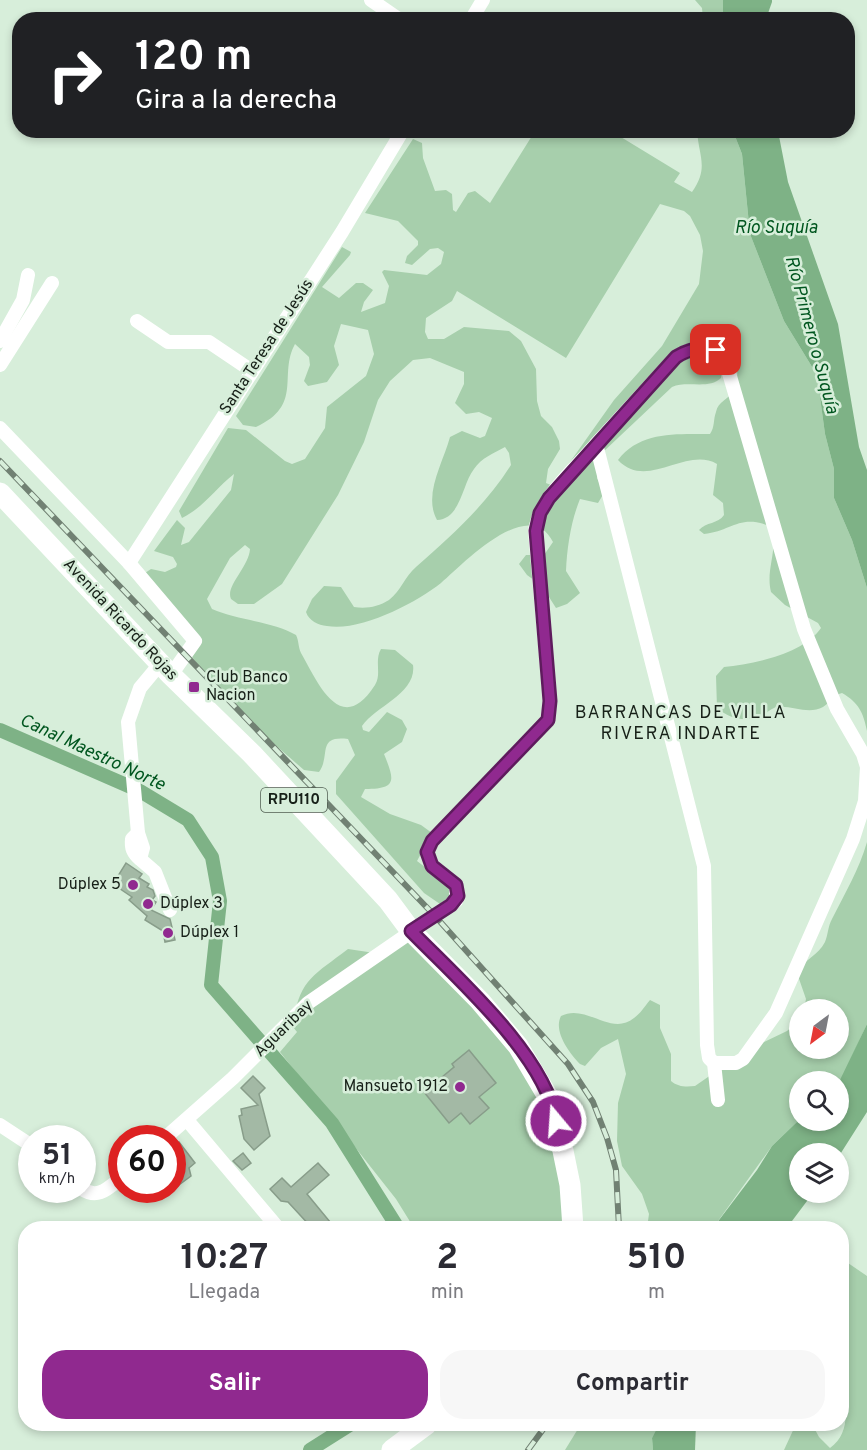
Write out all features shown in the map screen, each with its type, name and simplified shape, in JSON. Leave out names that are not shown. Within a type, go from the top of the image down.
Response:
[{"type":"main road","name":"Avenida Ricardo Rojas","points":[[0,493],[165,669],[252,754],[388,900],[411,931]]},
{"type":"main road","name":"RPU110","points":[[411,931],[505,1030],[542,1084],[554,1107],[567,1165],[572,1221]]},
{"type":"main road","points":[[392,1450],[418,1431]]},
{"type":"street","points":[[371,0],[388,12]]},
{"type":"street","name":"Santa Teresa de Jesús","points":[[129,563],[399,138]]},
{"type":"street","points":[[0,341],[23,300],[28,275]]},
{"type":"street","points":[[0,364],[52,283]]},
{"type":"street","points":[[137,321],[168,342],[210,342],[252,371]]},
{"type":"street","points":[[714,1063],[736,1063],[742,1059],[776,1013],[857,829],[865,801],[867,767],[859,746],[837,709],[804,629],[724,356],[706,347],[687,350],[676,357],[596,444],[704,866],[707,1045],[709,1058],[714,1063],[718,1100]]},
{"type":"street","points":[[0,428],[129,563],[195,641],[140,688],[128,722],[138,832],[132,839],[131,846],[134,854],[155,872],[170,910]]},
{"type":"street","name":"Aguaribay","points":[[181,1125],[233,1078],[308,1003],[451,905],[458,896],[456,885],[428,861],[427,852],[432,841],[548,720],[550,701],[537,520],[549,498],[596,444]]},
{"type":"street","points":[[187,1120],[272,1221]]},
{"type":"street","points":[[0,1125],[18,1137]]},
{"type":"shaded area","points":[[695,0],[723,0],[723,12],[702,12]]},
{"type":"shaded area","points":[[531,138],[622,138],[680,173],[674,182],[692,192],[702,169],[698,138],[736,138],[742,154],[750,234],[784,321],[817,375],[825,434],[834,469],[834,498],[852,540],[867,588],[867,731],[859,709],[853,700],[842,693],[817,709],[777,707],[761,716],[749,719],[732,717],[717,708],[716,676],[724,667],[763,660],[790,651],[813,637],[821,628],[818,623],[785,605],[771,592],[770,575],[774,542],[770,526],[743,522],[704,534],[699,530],[724,515],[723,503],[713,495],[717,464],[705,460],[693,460],[641,471],[629,468],[618,460],[637,444],[648,439],[672,435],[710,434],[717,408],[734,391],[737,383],[737,364],[731,343],[726,334],[713,324],[700,344],[708,359],[722,371],[721,378],[716,382],[672,387],[602,453],[597,478],[604,493],[598,503],[580,499],[572,525],[566,571],[580,593],[567,604],[556,608],[542,586],[527,575],[519,564],[526,555],[544,555],[553,542],[542,529],[528,525],[496,537],[441,583],[403,607],[355,625],[340,627],[317,624],[312,620],[306,612],[312,599],[324,586],[341,587],[354,607],[372,607],[389,600],[412,571],[479,507],[511,465],[509,453],[505,447],[484,459],[470,475],[460,500],[451,514],[437,520],[433,510],[433,490],[450,437],[462,431],[480,438],[485,436],[492,418],[479,412],[466,414],[455,403],[464,384],[464,372],[430,358],[413,360],[390,381],[378,400],[364,442],[338,495],[282,584],[254,604],[238,604],[231,599],[231,588],[249,556],[250,549],[245,545],[230,558],[207,599],[212,609],[277,627],[296,635],[301,653],[315,678],[332,700],[341,706],[351,707],[363,700],[375,685],[381,649],[395,650],[413,665],[413,675],[409,684],[362,726],[363,730],[369,732],[387,712],[402,720],[407,729],[402,742],[384,754],[391,782],[383,787],[365,789],[361,797],[390,814],[421,825],[432,833],[417,861],[451,887],[451,900],[440,904],[424,893],[336,794],[336,781],[355,755],[348,739],[332,740],[328,743],[319,772],[304,770],[273,743],[205,674],[189,653],[196,638],[145,573],[151,569],[165,572],[176,567],[177,564],[173,557],[154,551],[177,520],[185,528],[181,545],[189,542],[231,490],[234,474],[190,514],[182,518],[179,511],[228,428],[246,430],[292,464],[305,459],[325,428],[327,407],[366,376],[374,354],[368,330],[341,324],[334,346],[339,365],[327,382],[308,386],[304,381],[310,365],[309,357],[295,344],[288,367],[285,399],[280,409],[256,427],[243,425],[236,416],[342,247],[351,252],[350,255],[322,287],[339,298],[356,283],[363,283],[373,290],[364,302],[361,312],[385,303],[389,286],[382,272],[384,270],[427,275],[441,264],[444,252],[438,248],[430,249],[412,265],[405,263],[407,256],[418,245],[418,241],[398,221],[365,213],[413,139],[422,143],[423,158],[435,191],[446,190],[452,194],[453,210],[456,212],[468,193],[475,191],[490,203]],"holes":[[[660,204],[684,211],[690,216],[700,235],[703,251],[699,284],[662,346],[614,400],[553,486],[546,483],[548,469],[560,449],[559,441],[552,427],[541,416],[537,401],[536,369],[521,341],[509,331],[464,327],[444,339],[428,339],[425,332],[426,318],[452,301],[457,291],[566,358]]]},
{"type":"shaded area","points":[[867,842],[867,1024],[845,1071],[789,1071],[789,1130],[772,1146],[718,1221],[648,1221],[649,1214],[642,1194],[622,1166],[617,1141],[618,1103],[626,1074],[618,1039],[601,1048],[585,1066],[580,1064],[567,1048],[561,1035],[559,1022],[561,1016],[570,1013],[580,1014],[616,1024],[625,1023],[634,1018],[650,1000],[660,1005],[660,1028],[671,1054],[671,1081],[682,1086],[695,1086],[747,1050],[789,1029],[789,1059],[849,1059],[849,999],[806,999],[797,973],[825,942],[831,922],[856,872]]},
{"type":"shaded area","points":[[411,939],[497,1031],[546,1108],[568,1221],[410,1221],[396,1199],[280,1052],[297,1032],[293,1027],[295,1011],[309,980],[348,949],[388,955]]},
{"type":"shaded area","points":[[849,1264],[867,1276],[867,1450],[784,1450],[793,1431],[816,1431],[830,1448],[843,1431],[849,1431]]},
{"type":"shaded area","points":[[577,1431],[656,1431],[652,1438],[653,1450],[565,1450]]},
{"type":"water","points":[[723,0],[772,0],[768,12],[723,12]]},
{"type":"water","name":"Río Suquía","points":[[736,138],[779,138],[788,182],[838,324],[859,447],[867,470],[867,588],[852,540],[834,498],[834,469],[825,434],[817,375],[784,321],[750,234],[742,154]]},
{"type":"water","points":[[867,1024],[867,1112],[847,1143],[789,1143],[789,1203],[806,1203],[792,1221],[718,1221],[772,1146],[789,1130],[849,1131],[849,1071],[844,1071]]},
{"type":"water","points":[[656,1431],[696,1431],[695,1450],[653,1450],[652,1438]]},
{"type":"building","points":[[126,863],[142,874],[139,878],[149,884],[147,887],[153,890],[155,896],[152,900],[156,902],[151,910],[170,919],[175,940],[165,942],[163,931],[145,920],[147,916],[129,900],[132,897],[113,884]]},
{"type":"building","name":"Mansueto 1912","points":[[469,1050],[496,1083],[479,1097],[489,1108],[470,1124],[461,1113],[449,1123],[424,1092],[454,1067],[452,1064]]},
{"type":"building","points":[[253,1076],[265,1088],[259,1094],[270,1136],[254,1150],[244,1139],[239,1116],[242,1115],[241,1109],[258,1105],[241,1088]]},
{"type":"building","points":[[186,1151],[195,1163],[189,1168],[191,1176],[186,1180]]},
{"type":"building","points":[[243,1153],[251,1163],[242,1170],[233,1161]]},
{"type":"building","points":[[318,1163],[329,1175],[307,1194],[329,1221],[306,1221],[288,1202],[281,1201],[270,1189],[282,1178],[291,1187]]},
{"type":"waterway","name":"Canal Maestro Norte","points":[[0,730],[140,791],[188,820],[212,857],[220,901],[211,985],[332,1123],[394,1221]]},
{"type":"waterway","name":"Canal Maestro Norte","points":[[310,1450],[340,1431]]},
{"type":"railway","points":[[0,461],[435,916],[568,1064],[593,1102],[607,1138],[616,1170],[619,1221]]},
{"type":"railway","points":[[528,1450],[542,1431]]},
{"type":"place","name":"Club Banco Nacion","points":[[194,687]]},
{"type":"place","name":"Dúplex 5","points":[[133,885]]},
{"type":"place","name":"Dúplex 3","points":[[148,904]]},
{"type":"place","name":"Dúplex 1","points":[[168,933]]},
{"type":"place","name":"Mansueto 1912","points":[[460,1087]]},
{"type":"district","name":"BARRANCAS DE VILLA RIVERA INDARTE","points":[[681,723]]},
{"type":"route","points":[[556,1121],[554,1107],[518,1046],[480,1001],[411,931],[451,905],[458,896],[456,885],[428,861],[428,846],[543,728],[548,720],[550,701],[536,531],[540,513],[549,498],[669,363],[687,350],[706,347],[716,350]]},
{"type":"water label","name":"Río Primero o Suquía","points":[[811,335]]}]
